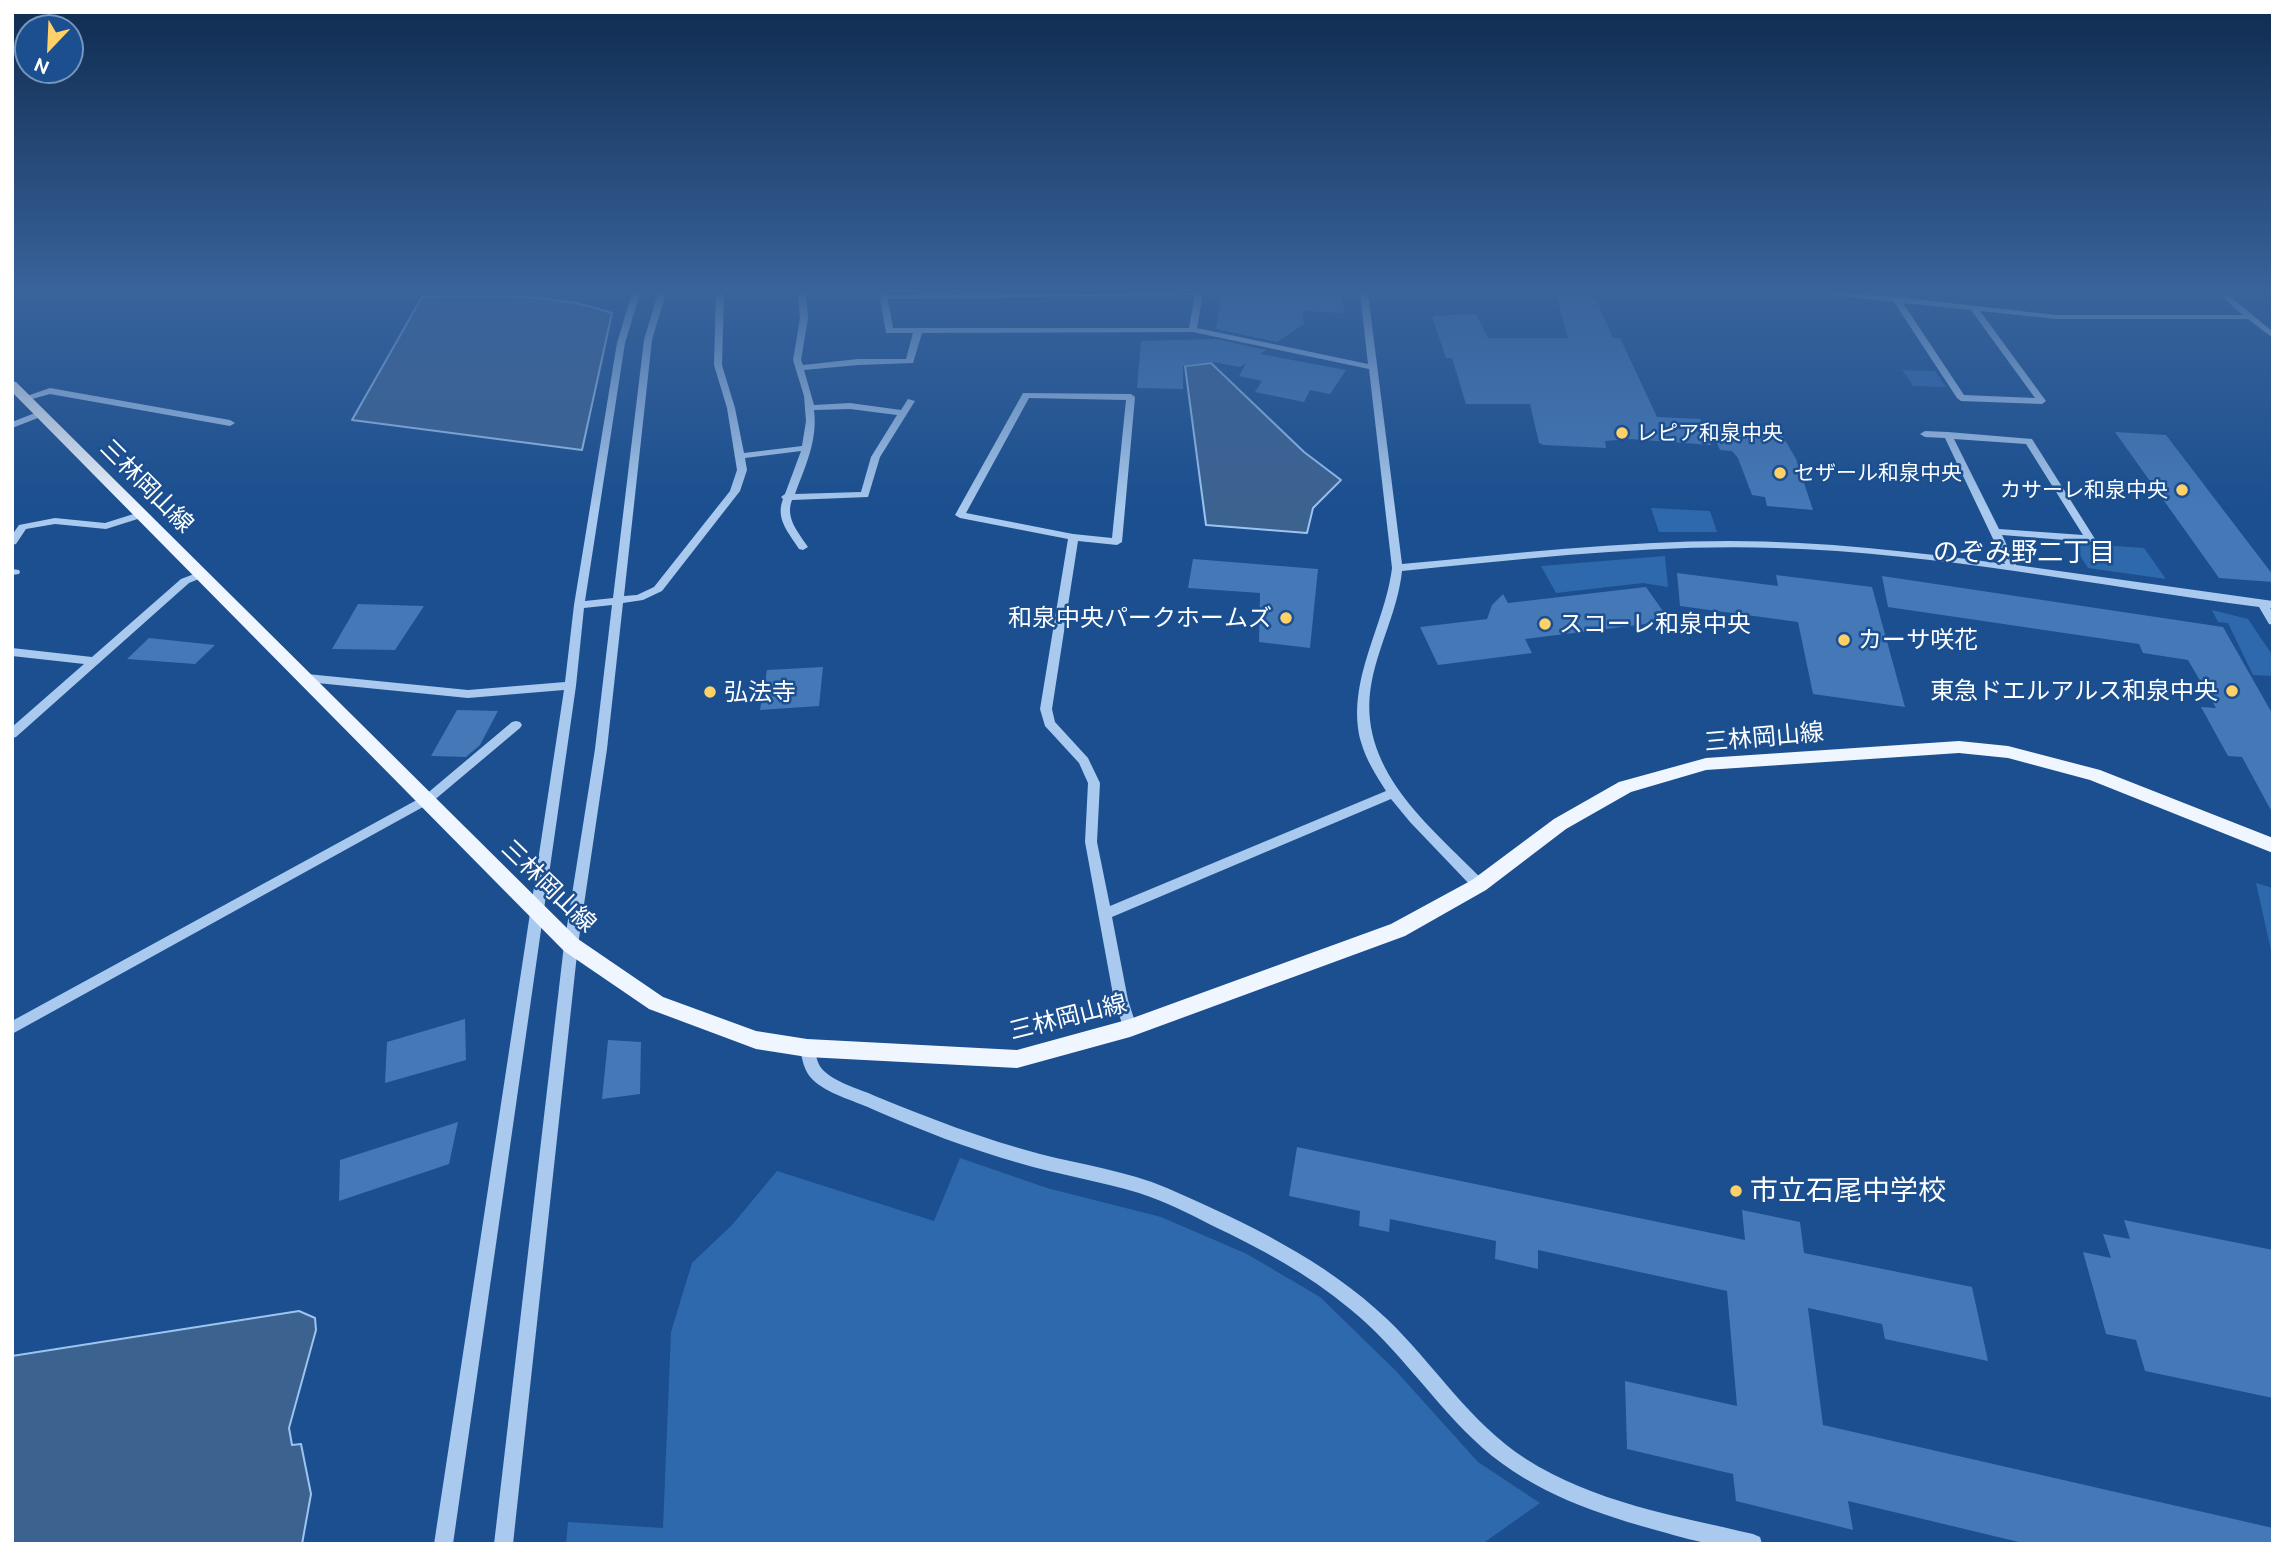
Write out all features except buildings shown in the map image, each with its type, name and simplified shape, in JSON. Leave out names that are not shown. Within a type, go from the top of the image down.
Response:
[{"type":"main road","name":"三林岡山線","points":[[16,390],[307,678],[571,945],[656,1003],[756,1040],[807,1048],[1017,1059],[1130,1028],[1398,930],[1479,885],[1560,824],[1625,787],[1706,764],[1959,747],[2008,752],[2094,775],[2273,846]]},
{"type":"street","points":[[443,1544],[570,686],[579,605],[617,366]]},
{"type":"street","points":[[503,1544],[571,945],[601,749],[645,366]]},
{"type":"street","points":[[579,605],[648,596],[658,589],[736,491],[742,470],[731,408],[718,366]]},
{"type":"street","points":[[803,547],[787,523],[784,508],[806,448],[811,421],[799,368],[822,366]]},
{"type":"street","points":[[1364,366],[1371,367],[1397,568],[1396,584],[1362,703],[1363,732],[1374,763],[1392,793],[1479,885]]},
{"type":"street","points":[[1939,366],[1961,398],[2042,401],[2016,366]]},
{"type":"street","points":[[16,390],[50,391],[230,423]]},
{"type":"street","points":[[1026,395],[1130,397],[1116,542],[1073,537],[960,515],[1026,395]]},
{"type":"street","points":[[786,497],[865,495],[866,480],[873,458],[911,401]]},
{"type":"street","points":[[810,408],[850,406],[903,413]]},
{"type":"street","points":[[12,425],[40,414]]},
{"type":"street","points":[[1925,434],[2029,441],[2090,539],[1997,531]]},
{"type":"street","points":[[1948,435],[1997,531],[2013,569]]},
{"type":"street","points":[[740,456],[806,448]]},
{"type":"street","points":[[12,542],[23,527],[55,521],[106,526],[140,515]]},
{"type":"street","points":[[1073,537],[1046,709],[1049,723],[1084,761],[1094,783],[1091,842],[1121,1000],[1130,1028]]},
{"type":"street","points":[[1397,568],[1623,547],[1715,544],[1878,551],[2267,604],[2273,621]]},
{"type":"street","points":[[12,734],[185,581],[202,574]]},
{"type":"street","points":[[12,652],[93,661]]},
{"type":"street","points":[[307,678],[468,694],[570,686]]},
{"type":"street","points":[[12,1028],[428,799],[516,725]]},
{"type":"street","points":[[1105,914],[1392,793]]},
{"type":"street","points":[[807,1048],[810,1062],[822,1079],[912,1119],[1041,1162],[1104,1176],[1170,1196],[1268,1244],[1324,1276],[1380,1324],[1490,1442],[1519,1465],[1565,1489],[1629,1514],[1753,1544]]},
{"type":"shaded area","points":[[383,366],[600,366],[582,450],[352,420]]},
{"type":"shaded area","points":[[1185,366],[1214,366],[1304,452],[1341,480],[1313,508],[1307,533],[1206,525]]},
{"type":"shaded area","points":[[1902,370],[1935,371],[1946,387],[1913,386]]},
{"type":"shaded area","points":[[1651,508],[1710,511],[1717,532],[1659,532]]},
{"type":"shaded area","points":[[2072,543],[2144,548],[2166,579],[2088,568]]},
{"type":"shaded area","points":[[1665,556],[1668,587],[1643,583],[1556,593],[1541,566]]},
{"type":"shaded area","points":[[2212,610],[2248,619],[2273,656],[2273,676],[2253,675],[2228,623],[2218,622]]},
{"type":"shaded area","points":[[2256,883],[2273,888],[2273,959]]},
{"type":"shaded area","points":[[960,1158],[1047,1188],[1161,1217],[1247,1254],[1320,1297],[1396,1371],[1478,1462],[1540,1503],[1482,1544],[566,1544],[568,1522],[663,1528],[671,1332],[692,1263],[732,1225],[777,1171],[934,1221]]},
{"type":"shaded area","points":[[299,1311],[315,1318],[316,1330],[289,1428],[292,1445],[301,1444],[311,1494],[302,1544],[12,1544],[12,1356]]},
{"type":"place","name":"レピア和泉中央","points":[[1622,433]]},
{"type":"place","name":"セザール和泉中央","points":[[1780,473]]},
{"type":"place","name":"カサーレ和泉中央","points":[[2182,490]]},
{"type":"place","name":"和泉中央パークホームズ","points":[[1286,618]]},
{"type":"place","name":"スコーレ和泉中央","points":[[1545,624]]},
{"type":"place","name":"カーサ咲花","points":[[1844,640]]},
{"type":"place","name":"東急ドエルアルス和泉中央","points":[[2232,691]]},
{"type":"place","name":"弘法寺","points":[[710,692]]},
{"type":"place","name":"市立石尾中学校","points":[[1736,1191]]},
{"type":"district","name":"のぞみ野二丁目","points":[[2024,552]]}]
